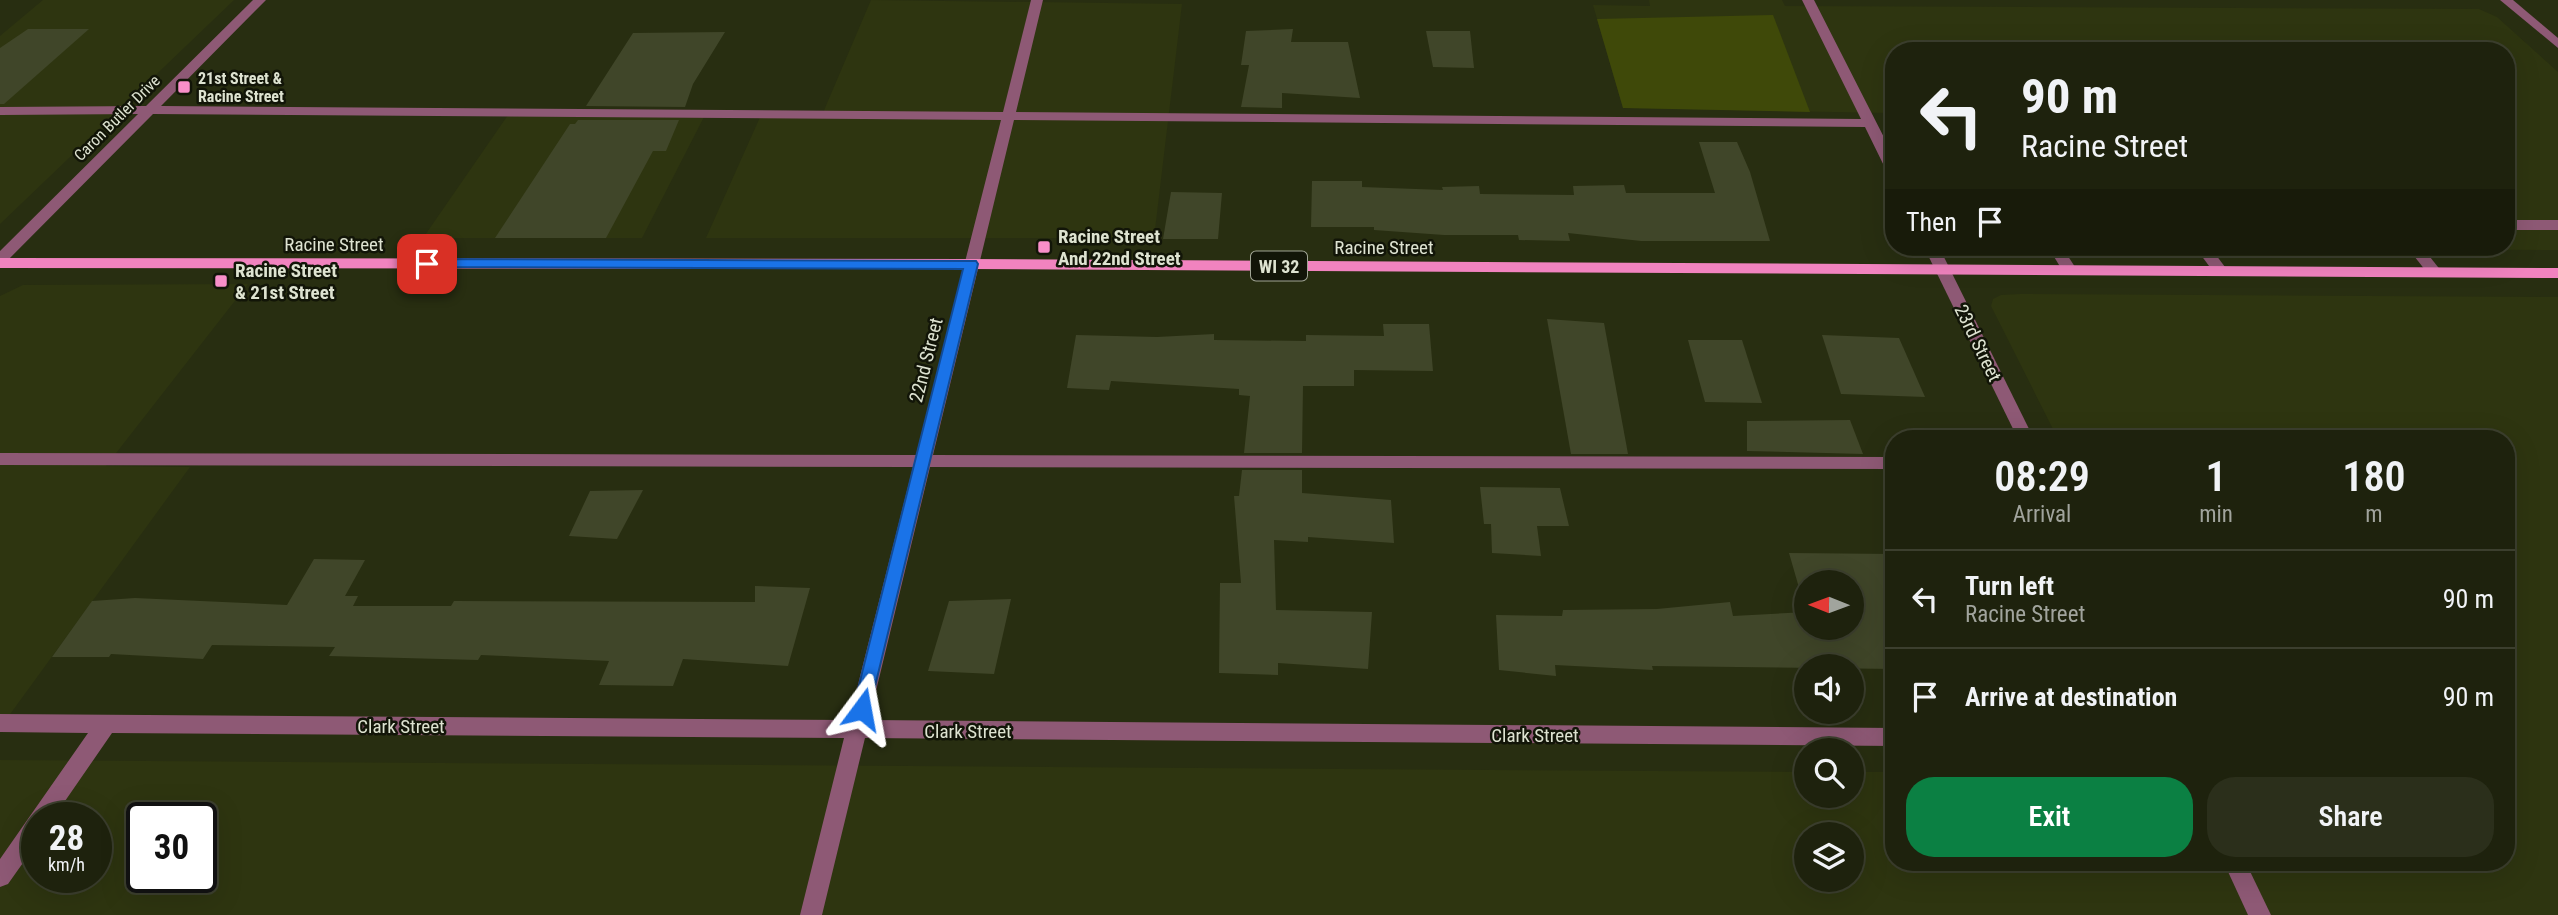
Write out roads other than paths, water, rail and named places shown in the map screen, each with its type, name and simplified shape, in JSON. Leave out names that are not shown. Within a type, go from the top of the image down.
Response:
[{"type":"main road","name":"Racine Street","points":[[0,262],[971,264],[2558,273]]},
{"type":"street","name":"Caron Butler Drive","points":[[0,262],[260,0]]},
{"type":"street","name":"22nd Street","points":[[811,915],[1037,0]]},
{"type":"street","points":[[1808,0],[1885,154]]},
{"type":"street","points":[[2506,0],[2558,44]]},
{"type":"street","points":[[0,111],[194,110],[1870,124]]},
{"type":"street","points":[[2515,225],[2558,225]]},
{"type":"street","name":"23rd Street","points":[[1935,256],[2022,430]]},
{"type":"street","points":[[2060,256],[2069,270]]},
{"type":"street","points":[[2209,256],[2220,271]]},
{"type":"street","points":[[2421,256],[2434,272]]},
{"type":"street","points":[[0,459],[1885,463]]},
{"type":"street","name":"Clark Street","points":[[0,723],[1885,737]]},
{"type":"street","points":[[52,802],[106,724]]},
{"type":"street","points":[[0,877],[21,847]]},
{"type":"street","points":[[2239,871],[2260,915]]},
{"type":"place","name":"21st Street & Racine Street","points":[[184,87]]},
{"type":"place","name":"Racine Street And 22nd Street","points":[[1044,247]]},
{"type":"place","name":"Racine Street & 21st Street","points":[[221,281]]}]
